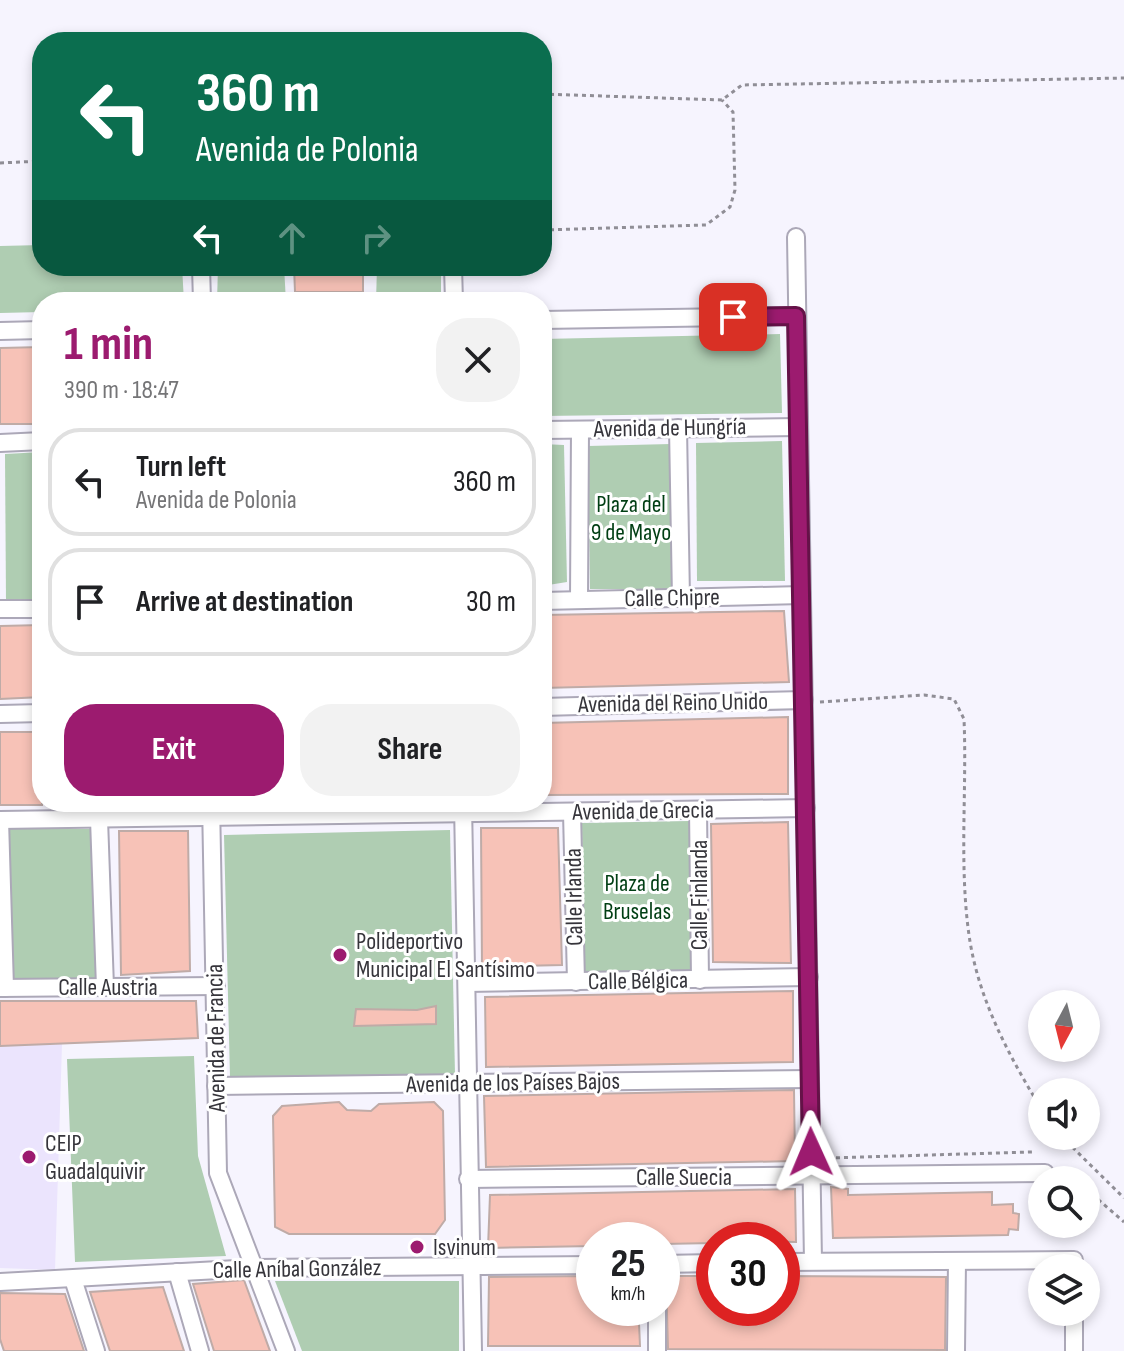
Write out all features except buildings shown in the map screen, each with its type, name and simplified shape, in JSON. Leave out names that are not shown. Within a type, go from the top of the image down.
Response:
[{"type":"street","points":[[796,237],[813,1261]]},
{"type":"street","points":[[552,320],[796,316]]},
{"type":"street","points":[[0,331],[32,330]]},
{"type":"street","name":"Avenida de Hungría","points":[[552,430],[798,427]]},
{"type":"street","points":[[678,428],[681,598]]},
{"type":"street","points":[[579,600],[580,430]]},
{"type":"street","points":[[0,443],[32,441]]},
{"type":"street","name":"Calle Chipre","points":[[552,601],[802,595]]},
{"type":"street","points":[[0,609],[32,609]]},
{"type":"street","name":"Avenida del Reino Unido","points":[[552,707],[804,700]]},
{"type":"street","points":[[0,714],[32,713]]},
{"type":"street","name":"Avenida de Grecia","points":[[552,811],[806,808]]},
{"type":"street","name":"Calle Finlanda","points":[[698,810],[700,980]]},
{"type":"street","name":"Avenida de Grecia","points":[[0,820],[99,819],[186,812]]},
{"type":"street","name":"Avenida de Francia","points":[[211,812],[218,1173],[286,1351]]},
{"type":"street","points":[[463,812],[473,1351]]},
{"type":"street","name":"Calle Irlanda","points":[[572,812],[576,982]]},
{"type":"street","points":[[99,819],[105,987]]},
{"type":"street","points":[[0,820],[2,988]]},
{"type":"street","name":"Calle Bélgica","points":[[467,983],[809,977]]},
{"type":"street","name":"Calle Austria","points":[[2,988],[216,986]]},
{"type":"street","name":"Avenida de los Países Bajos","points":[[216,1086],[810,1079]]},
{"type":"street","name":"Calle Suecia","points":[[468,1179],[1028,1173]]},
{"type":"street","points":[[800,1261],[1028,1263]]},
{"type":"street","points":[[956,1351],[957,1261]]},
{"type":"street","name":"Calle Aníbal González","points":[[0,1282],[255,1268],[576,1265]]},
{"type":"street","points":[[177,1272],[200,1351]]},
{"type":"street","points":[[73,1279],[96,1351]]},
{"type":"street","points":[[657,1326],[657,1351]]},
{"type":"street","points":[[1074,1326],[1074,1351]]},
{"type":"path","points":[[552,94],[722,100],[742,85],[1124,78]]},
{"type":"path","points":[[552,230],[706,225],[730,207],[735,190],[733,112],[722,100]]},
{"type":"path","points":[[0,163],[32,161]]},
{"type":"path","points":[[804,700],[924,695],[954,699],[964,719],[964,866],[969,937],[988,1009],[1028,1087]]},
{"type":"path","points":[[1075,1150],[1124,1198]]},
{"type":"path","points":[[1100,1201],[1124,1222]]},
{"type":"shaded area","name":"CEIP Guadalquivir","points":[[62,1044],[55,1270],[0,1268],[0,1046]]},
{"type":"green space","points":[[32,245],[32,276],[183,276],[183,292],[32,292],[32,312],[0,313],[0,246]]},
{"type":"green space","points":[[218,276],[285,276],[285,292],[217,292]]},
{"type":"green space","points":[[377,276],[441,276],[441,292],[376,292]]},
{"type":"green space","points":[[780,334],[782,413],[552,416],[552,339]]},
{"type":"green space","points":[[782,441],[785,581],[697,581],[696,443]]},
{"type":"green space","points":[[552,444],[564,445],[567,582],[552,584]]},
{"type":"green space","name":"Plaza del 9 de Mayo","points":[[671,444],[674,589],[590,589],[588,446]]},
{"type":"green space","points":[[32,453],[32,600],[6,601],[5,454]]},
{"type":"green space","name":"Plaza de Bruselas","points":[[689,821],[691,970],[584,972],[582,823]]},
{"type":"green space","points":[[9,829],[91,829],[97,978],[12,979]]},
{"type":"green space","name":"Polideportivo Municipal El Santísimo","points":[[450,830],[455,1075],[230,1077],[224,835]]},
{"type":"green space","points":[[194,1056],[198,1156],[226,1256],[75,1262],[67,1059]]},
{"type":"green space","points":[[275,1281],[459,1281],[459,1351],[302,1351]]},
{"type":"place","name":"Polideportivo Municipal El Santísimo","points":[[340,955]]},
{"type":"place","name":"CEIP Guadalquivir","points":[[29,1157]]},
{"type":"place","name":"Isvinum","points":[[417,1247]]},
{"type":"route","points":[[733,317],[796,316],[811,1152]]}]
